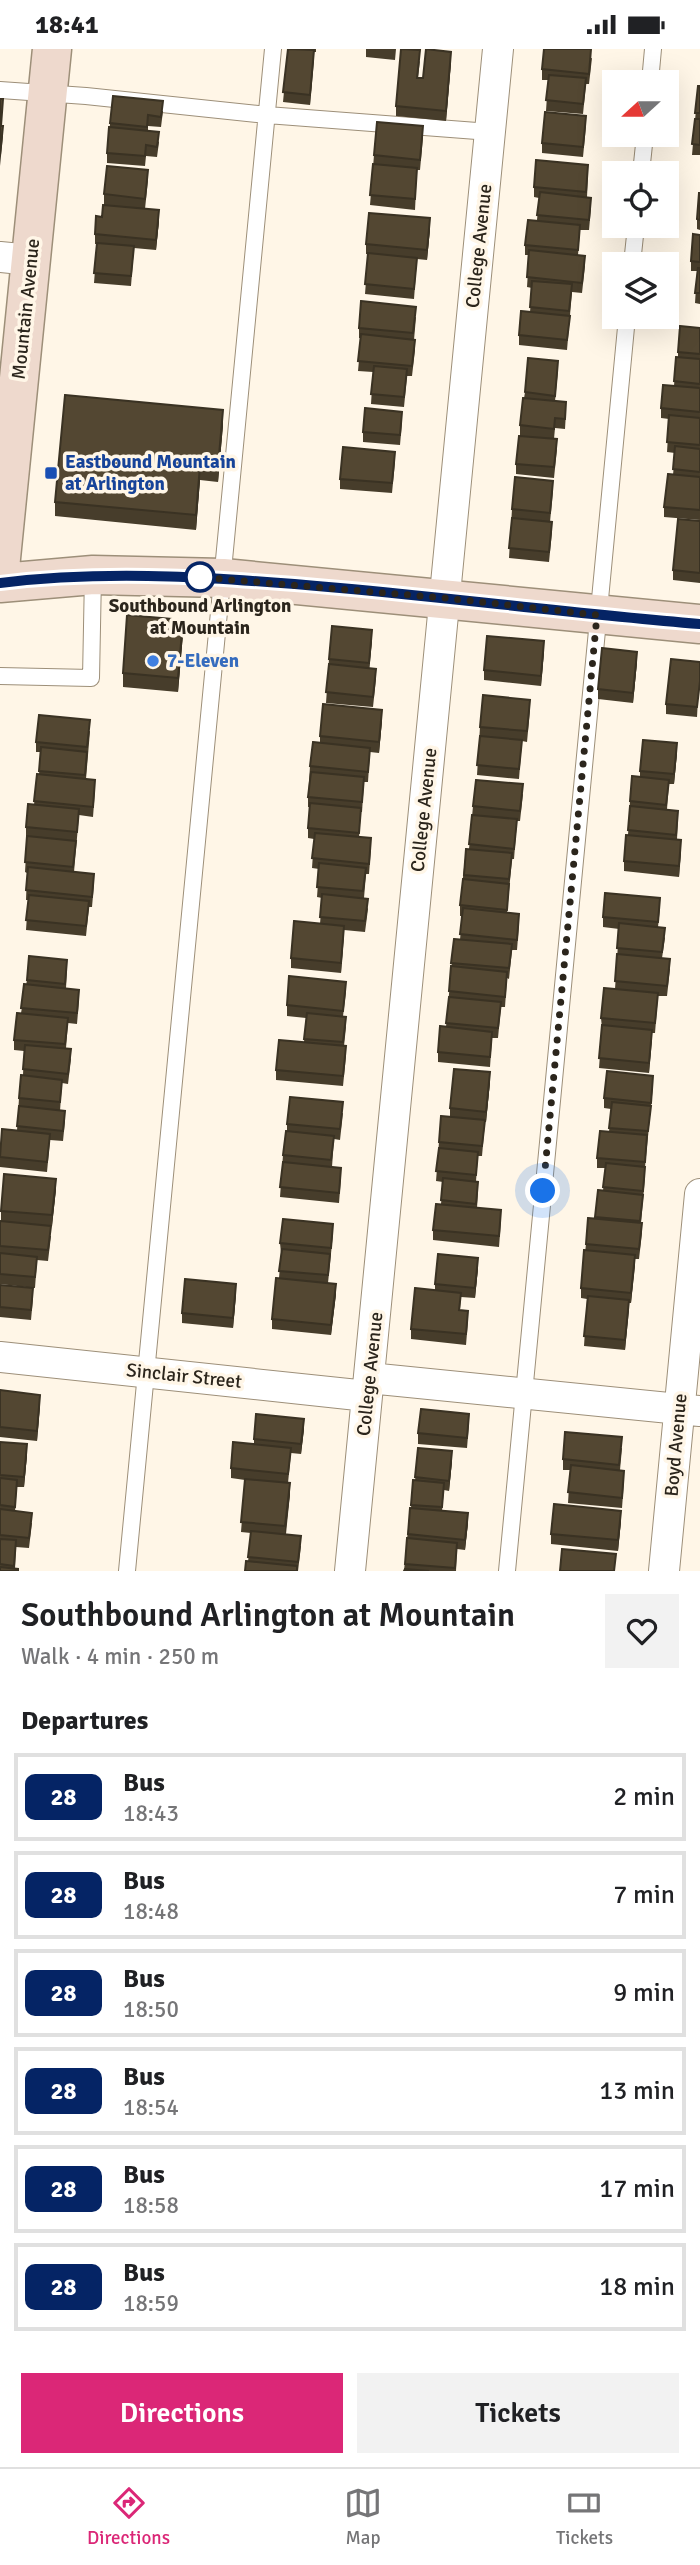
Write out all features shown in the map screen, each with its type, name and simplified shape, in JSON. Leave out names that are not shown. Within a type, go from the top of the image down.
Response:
[{"type":"main road","name":"Mountain Avenue","points":[[0,568],[15,259],[48,93],[52,49]]},
{"type":"main road","points":[[0,583],[93,575],[223,578],[700,624]]},
{"type":"street","name":"College Avenue","points":[[350,1571],[498,49]]},
{"type":"street","name":"Boyd Avenue","points":[[664,1571],[690,1411],[700,1194]]},
{"type":"street","name":"Sinclair Street","points":[[0,1357],[146,1372],[524,1394],[690,1411]]},
{"type":"lane","points":[[127,1571],[273,49]]},
{"type":"lane","points":[[651,70],[653,49]]},
{"type":"lane","points":[[0,90],[267,115],[490,132]]},
{"type":"lane","points":[[507,1571],[626,329]]},
{"type":"lane","points":[[0,676],[91,678],[93,575]]},
{"type":"building","points":[[288,49],[314,50],[310,95],[283,92]]},
{"type":"building","points":[[401,49],[420,50],[417,78],[423,78],[426,49],[451,52],[446,111],[396,106]]},
{"type":"building","points":[[544,49],[591,49],[589,74],[542,69]]},
{"type":"building","points":[[549,75],[586,78],[583,104],[546,100]]},
{"type":"building","points":[[698,86],[700,113],[695,113]]},
{"type":"building","points":[[113,96],[163,101],[161,117],[148,115],[147,127],[110,123]]},
{"type":"building","points":[[0,99],[3,99],[1,126],[0,126]]},
{"type":"building","points":[[545,112],[586,116],[583,147],[542,143]]},
{"type":"building","points":[[695,119],[700,119],[700,145],[692,144]]},
{"type":"building","points":[[377,122],[423,126],[420,160],[374,155]]},
{"type":"building","points":[[0,126],[3,126],[0,155]]},
{"type":"building","points":[[109,127],[159,132],[157,147],[146,145],[145,156],[107,153]]},
{"type":"building","points":[[536,160],[588,165],[586,192],[534,187]]},
{"type":"building","points":[[373,164],[417,168],[415,199],[370,195]]},
{"type":"building","points":[[107,166],[148,170],[145,199],[104,194]]},
{"type":"building","points":[[540,192],[591,198],[589,220],[537,215]]},
{"type":"building","points":[[700,193],[700,220],[697,219]]},
{"type":"building","points":[[103,205],[159,210],[156,240],[95,234],[96,216],[102,217]]},
{"type":"building","points":[[369,213],[430,218],[427,250],[366,244]]},
{"type":"building","points":[[528,220],[580,225],[578,250],[525,245]]},
{"type":"building","points":[[693,234],[700,235],[700,262],[691,261]]},
{"type":"building","points":[[97,243],[134,246],[131,276],[94,273]]},
{"type":"building","points":[[529,250],[585,256],[582,283],[527,277]]},
{"type":"building","points":[[368,253],[417,258],[414,289],[365,284]]},
{"type":"building","points":[[698,268],[700,293],[695,293]]},
{"type":"building","points":[[532,281],[572,284],[569,311],[530,307]]},
{"type":"building","points":[[361,301],[416,307],[413,333],[359,328]]},
{"type":"building","points":[[521,311],[570,316],[567,340],[519,335]]},
{"type":"building","points":[[680,326],[700,328],[700,354],[678,352]]},
{"type":"building","points":[[361,334],[415,340],[412,366],[358,361]]},
{"type":"building","points":[[676,357],[700,359],[700,384],[674,381]]},
{"type":"building","points":[[528,358],[558,361],[555,396],[525,392]]},
{"type":"building","points":[[374,366],[407,369],[404,397],[371,394]]},
{"type":"building","points":[[663,385],[700,388],[700,412],[661,408]]},
{"type":"building","points":[[65,395],[223,410],[218,467],[200,465],[196,515],[55,502]]},
{"type":"building","points":[[523,398],[566,402],[565,419],[555,418],[554,429],[520,425]]},
{"type":"building","points":[[365,408],[402,412],[400,435],[363,432]]},
{"type":"building","points":[[669,415],[700,418],[700,445],[667,442]]},
{"type":"building","points":[[519,436],[557,439],[554,467],[516,464]]},
{"type":"building","points":[[675,446],[700,449],[700,472],[673,469]]},
{"type":"building","points":[[343,447],[395,452],[392,483],[340,479]]},
{"type":"building","points":[[668,474],[700,477],[700,510],[664,507]]},
{"type":"building","points":[[515,477],[553,481],[550,513],[512,509]]},
{"type":"building","points":[[512,518],[552,522],[549,552],[509,548]]},
{"type":"building","points":[[678,519],[700,521],[700,573],[673,570]]},
{"type":"building","name":"7-Eleven","points":[[127,615],[183,620],[178,678],[123,673]]},
{"type":"building","points":[[332,626],[372,630],[369,663],[329,659]]},
{"type":"building","points":[[487,636],[544,641],[541,676],[484,670]]},
{"type":"building","points":[[602,648],[637,652],[633,693],[598,689]]},
{"type":"building","points":[[671,659],[700,662],[697,707],[666,704]]},
{"type":"building","points":[[329,664],[376,669],[373,697],[326,692]]},
{"type":"building","points":[[483,695],[530,700],[527,731],[480,727]]},
{"type":"building","points":[[323,704],[382,710],[379,742],[320,736]]},
{"type":"building","points":[[39,715],[90,720],[87,747],[36,742]]},
{"type":"building","points":[[480,736],[522,740],[519,769],[477,765]]},
{"type":"building","points":[[643,740],[677,743],[674,774],[640,771]]},
{"type":"building","points":[[313,742],[370,748],[368,772],[310,766]]},
{"type":"building","points":[[41,747],[87,752],[85,775],[39,771]]},
{"type":"building","points":[[311,772],[364,777],[362,802],[308,797]]},
{"type":"building","points":[[37,774],[95,780],[93,807],[34,801]]},
{"type":"building","points":[[632,776],[669,780],[666,805],[630,801]]},
{"type":"building","points":[[476,780],[523,784],[520,811],[473,806]]},
{"type":"building","points":[[310,803],[361,808],[359,833],[308,828]]},
{"type":"building","points":[[28,804],[79,809],[77,832],[26,827]]},
{"type":"building","points":[[630,806],[678,811],[676,835],[628,830]]},
{"type":"building","points":[[472,815],[517,819],[514,849],[469,844]]},
{"type":"building","points":[[315,833],[371,838],[369,864],[312,858]]},
{"type":"building","points":[[626,835],[681,840],[679,866],[624,861]]},
{"type":"building","points":[[27,836],[76,841],[73,867],[25,862]]},
{"type":"building","points":[[466,849],[512,853],[509,879],[464,875]]},
{"type":"building","points":[[319,863],[366,868],[363,891],[317,887]]},
{"type":"building","points":[[28,867],[94,874],[92,897],[26,890]]},
{"type":"building","points":[[463,879],[509,884],[507,910],[460,905]]},
{"type":"building","points":[[605,893],[660,898],[658,922],[603,917]]},
{"type":"building","points":[[322,894],[368,899],[365,921],[320,917]]},
{"type":"building","points":[[29,895],[89,901],[86,926],[26,920]]},
{"type":"building","points":[[463,908],[519,914],[517,940],[460,934]]},
{"type":"building","points":[[294,921],[344,926],[341,963],[291,958]]},
{"type":"building","points":[[619,923],[665,928],[662,952],[617,948]]},
{"type":"building","points":[[454,939],[512,944],[509,968],[451,963]]},
{"type":"building","points":[[617,954],[670,959],[667,986],[615,981]]},
{"type":"building","points":[[29,956],[67,960],[65,984],[27,980]]},
{"type":"building","points":[[451,966],[507,972],[505,997],[449,991]]},
{"type":"building","points":[[289,976],[346,982],[343,1011],[287,1005]]},
{"type":"building","points":[[24,984],[79,990],[77,1013],[21,1008]]},
{"type":"building","points":[[604,988],[658,993],[655,1023],[601,1018]]},
{"type":"building","points":[[449,997],[501,1002],[498,1028],[446,1023]]},
{"type":"building","points":[[17,1013],[68,1018],[65,1044],[14,1040]]},
{"type":"building","points":[[307,1013],[346,1017],[343,1042],[304,1039]]},
{"type":"building","points":[[602,1025],[652,1030],[649,1063],[599,1058]]},
{"type":"building","points":[[440,1026],[492,1032],[490,1057],[438,1052]]},
{"type":"building","points":[[279,1040],[346,1046],[343,1076],[276,1070]]},
{"type":"building","points":[[25,1045],[71,1049],[68,1074],[23,1069]]},
{"type":"building","points":[[454,1069],[490,1072],[486,1112],[450,1108]]},
{"type":"building","points":[[607,1071],[653,1076],[651,1103],[604,1098]]},
{"type":"building","points":[[21,1075],[62,1080],[60,1102],[19,1098]]},
{"type":"building","points":[[290,1097],[343,1102],[340,1129],[287,1124]]},
{"type":"building","points":[[612,1102],[651,1106],[648,1131],[609,1128]]},
{"type":"building","points":[[19,1106],[65,1111],[63,1131],[17,1126]]},
{"type":"building","points":[[441,1116],[485,1120],[482,1146],[439,1142]]},
{"type":"building","points":[[2,1129],[50,1134],[47,1162],[0,1157]]},
{"type":"building","points":[[286,1131],[334,1136],[331,1160],[283,1155]]},
{"type":"building","points":[[600,1131],[647,1135],[645,1162],[597,1158]]},
{"type":"building","points":[[439,1148],[478,1152],[476,1175],[436,1171]]},
{"type":"building","points":[[283,1162],[341,1168],[339,1193],[280,1187]]},
{"type":"building","points":[[606,1163],[645,1167],[643,1191],[603,1187]]},
{"type":"building","points":[[4,1174],[56,1179],[52,1215],[1,1211]]},
{"type":"building","points":[[443,1178],[478,1182],[476,1204],[441,1200]]},
{"type":"building","points":[[598,1190],[643,1195],[640,1221],[595,1217]]},
{"type":"building","points":[[436,1204],[501,1210],[499,1236],[433,1230]]},
{"type":"building","points":[[588,1218],[642,1223],[639,1249],[586,1244]]},
{"type":"building","points":[[283,1219],[333,1224],[331,1248],[280,1243]]},
{"type":"building","points":[[0,1221],[51,1226],[48,1250],[0,1246]]},
{"type":"building","points":[[282,1249],[330,1254],[328,1275],[279,1271]]},
{"type":"building","points":[[584,1250],[635,1255],[631,1293],[581,1288]]},
{"type":"building","points":[[0,1253],[37,1257],[35,1277],[0,1274]]},
{"type":"building","points":[[438,1254],[478,1258],[475,1288],[435,1284]]},
{"type":"building","points":[[276,1278],[336,1284],[331,1325],[272,1319]]},
{"type":"building","points":[[185,1279],[236,1284],[233,1318],[182,1313]]},
{"type":"building","points":[[0,1285],[33,1288],[31,1310],[0,1307]]},
{"type":"building","points":[[415,1288],[461,1293],[459,1310],[468,1311],[466,1334],[411,1329]]},
{"type":"building","points":[[588,1296],[629,1300],[625,1340],[584,1336]]},
{"type":"building","points":[[0,1390],[40,1395],[37,1431],[0,1427]]},
{"type":"building","points":[[421,1409],[469,1414],[467,1438],[418,1433]]},
{"type":"building","points":[[256,1414],[304,1419],[301,1444],[254,1439]]},
{"type":"building","points":[[565,1432],[622,1437],[619,1465],[563,1459]]},
{"type":"building","points":[[0,1442],[27,1444],[24,1477],[0,1475]]},
{"type":"building","points":[[233,1442],[291,1448],[288,1474],[231,1468]]},
{"type":"building","points":[[418,1448],[452,1451],[449,1481],[415,1477]]},
{"type":"building","points":[[571,1465],[624,1471],[622,1498],[568,1492]]},
{"type":"building","points":[[0,1478],[17,1480],[15,1507],[0,1505]]},
{"type":"building","points":[[245,1479],[290,1483],[285,1526],[241,1522]]},
{"type":"building","points":[[413,1480],[444,1483],[442,1507],[411,1505]]},
{"type":"building","points":[[554,1504],[621,1511],[618,1540],[551,1534]]},
{"type":"building","points":[[410,1508],[468,1513],[465,1540],[408,1534]]},
{"type":"building","points":[[0,1509],[32,1513],[29,1538],[0,1535]]},
{"type":"building","points":[[251,1531],[301,1536],[298,1562],[248,1557]]},
{"type":"building","points":[[407,1538],[457,1543],[455,1568],[405,1564]]},
{"type":"building","points":[[0,1539],[16,1540],[14,1566],[0,1564]]},
{"type":"building","points":[[562,1549],[616,1554],[614,1571],[560,1571]]},
{"type":"building","points":[[246,1561],[297,1566],[297,1571],[245,1571]]},
{"type":"building","points":[[0,1567],[18,1569],[18,1571],[0,1571]]},
{"type":"bus line","name":"28","points":[[0,583],[93,575],[223,578],[700,624]]},
{"type":"place","name":"Eastbound Mountain at Arlington","points":[[51,473]]},
{"type":"place","name":"Southbound Arlington at Mountain","points":[[200,577]]},
{"type":"place","name":"7-Eleven","points":[[153,661]]},
{"type":"route","points":[[200,577],[197,577],[445,598],[597,615],[543,1191]]}]
